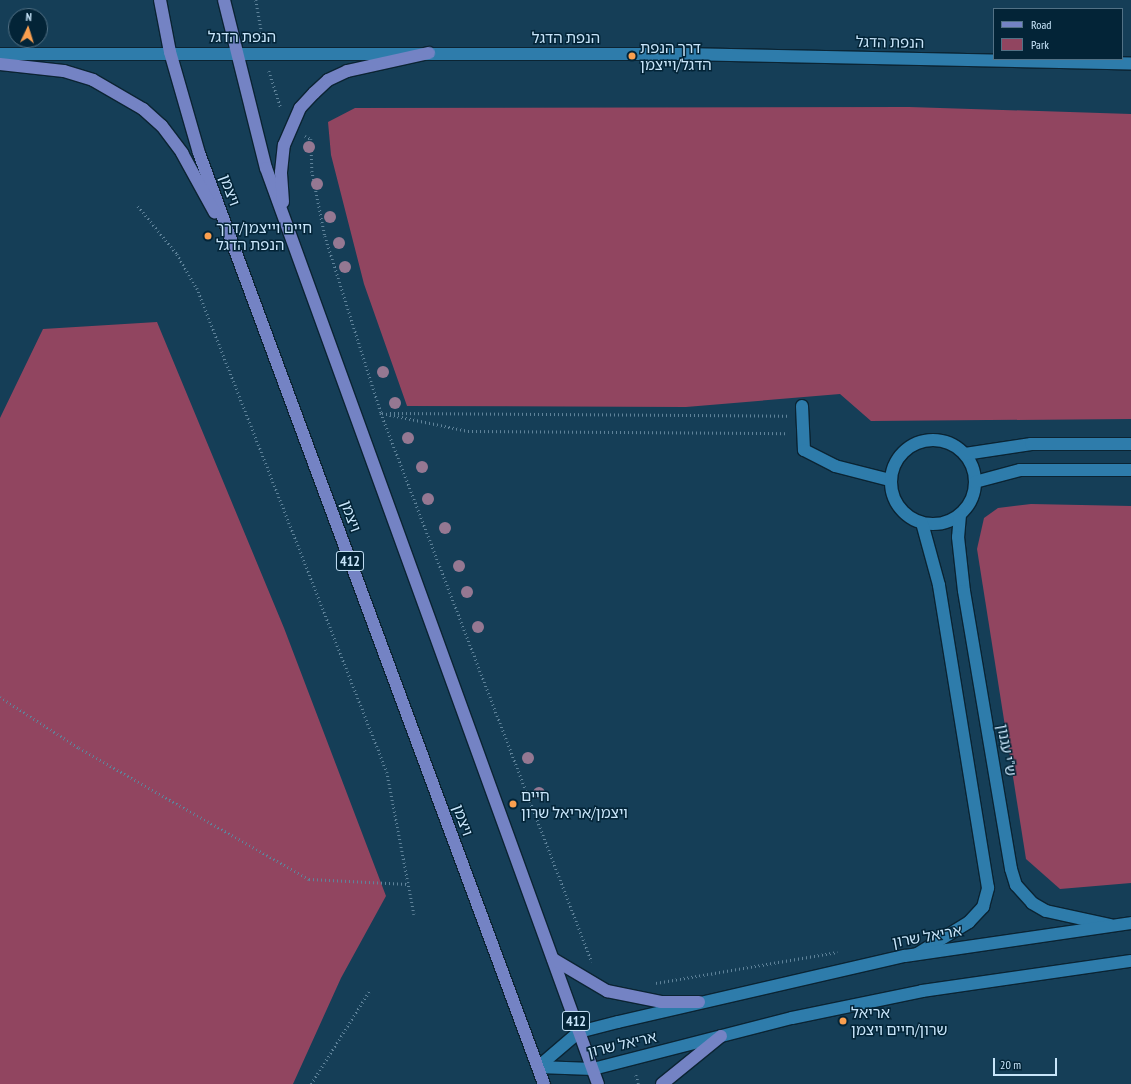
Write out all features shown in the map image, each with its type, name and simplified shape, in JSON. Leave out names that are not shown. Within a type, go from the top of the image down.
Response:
[{"type":"main road","name":"ויצמן","points":[[160,0],[170,52],[199,153],[544,1084]]},
{"type":"main road","name":"412","points":[[224,0],[236,53],[266,168],[598,1084]]},
{"type":"main road","points":[[284,217],[281,172],[290,126],[300,108],[328,80],[371,64],[429,53]]},
{"type":"main road","points":[[0,64],[64,72],[93,80],[143,109],[162,126],[182,153],[234,246]]},
{"type":"main road","points":[[553,959],[606,991],[660,1002],[699,1002]]},
{"type":"main road","points":[[662,1084],[721,1036]]},
{"type":"street","name":"הנפת הדגל","points":[[0,54],[170,52],[683,54],[1131,63]]},
{"type":"street","points":[[802,411],[804,450],[813,457],[890,480]]},
{"type":"street","points":[[942,440],[965,454],[971,462],[975,482],[974,494],[960,515],[949,521],[922,523],[901,511],[894,501],[890,480],[896,460],[916,443],[942,440]]},
{"type":"street","points":[[965,454],[1031,444],[1131,444]]},
{"type":"street","points":[[975,482],[1020,470],[1131,470]]},
{"type":"street","name":"ש\"י עגנון","points":[[960,515],[958,537],[964,591],[1014,880],[1023,895],[1046,911],[1110,925]]},
{"type":"street","points":[[917,954],[969,922],[983,907],[988,888],[939,585],[922,523]]},
{"type":"street","name":"אריאל שרון","points":[[538,1067],[579,1032],[699,1002],[917,954],[1131,923]]},
{"type":"street","name":"אריאל שרון","points":[[538,1067],[593,1069],[721,1036],[922,991],[1131,961]]},
{"type":"path","points":[[256,0],[265,53],[275,95],[290,126],[311,139],[312,171],[325,236],[381,413],[594,965]]},
{"type":"path","points":[[138,206],[177,254],[197,288],[387,772],[414,914]]},
{"type":"path","points":[[381,413],[802,411]]},
{"type":"path","points":[[381,413],[468,431],[802,433]]},
{"type":"path","points":[[0,697],[79,748],[309,879],[408,884]]},
{"type":"path","points":[[311,1084],[370,990]]},
{"type":"path","points":[[632,1059],[639,1084]]},
{"type":"green space","points":[[909,107],[1131,114],[1131,419],[871,421],[840,394],[686,407],[407,406],[364,284],[331,155],[328,122],[355,108]]},
{"type":"green space","points":[[157,322],[284,628],[386,896],[341,978],[293,1084],[0,1084],[0,418],[43,329]]},
{"type":"green space","points":[[1031,504],[1131,506],[1131,883],[1060,889],[1026,859],[977,549],[984,518],[998,508]]},
{"type":"place","name":"דרך הנפת הדגל/וייצמן","points":[[632,56]]},
{"type":"place","name":"חיים וייצמן/דרך הנפת הדגל","points":[[208,236]]},
{"type":"place","name":"חיים ויצמן/אריאל שרון","points":[[513,804]]},
{"type":"place","name":"אריאל שרון/חיים ויצמן","points":[[843,1021]]}]
